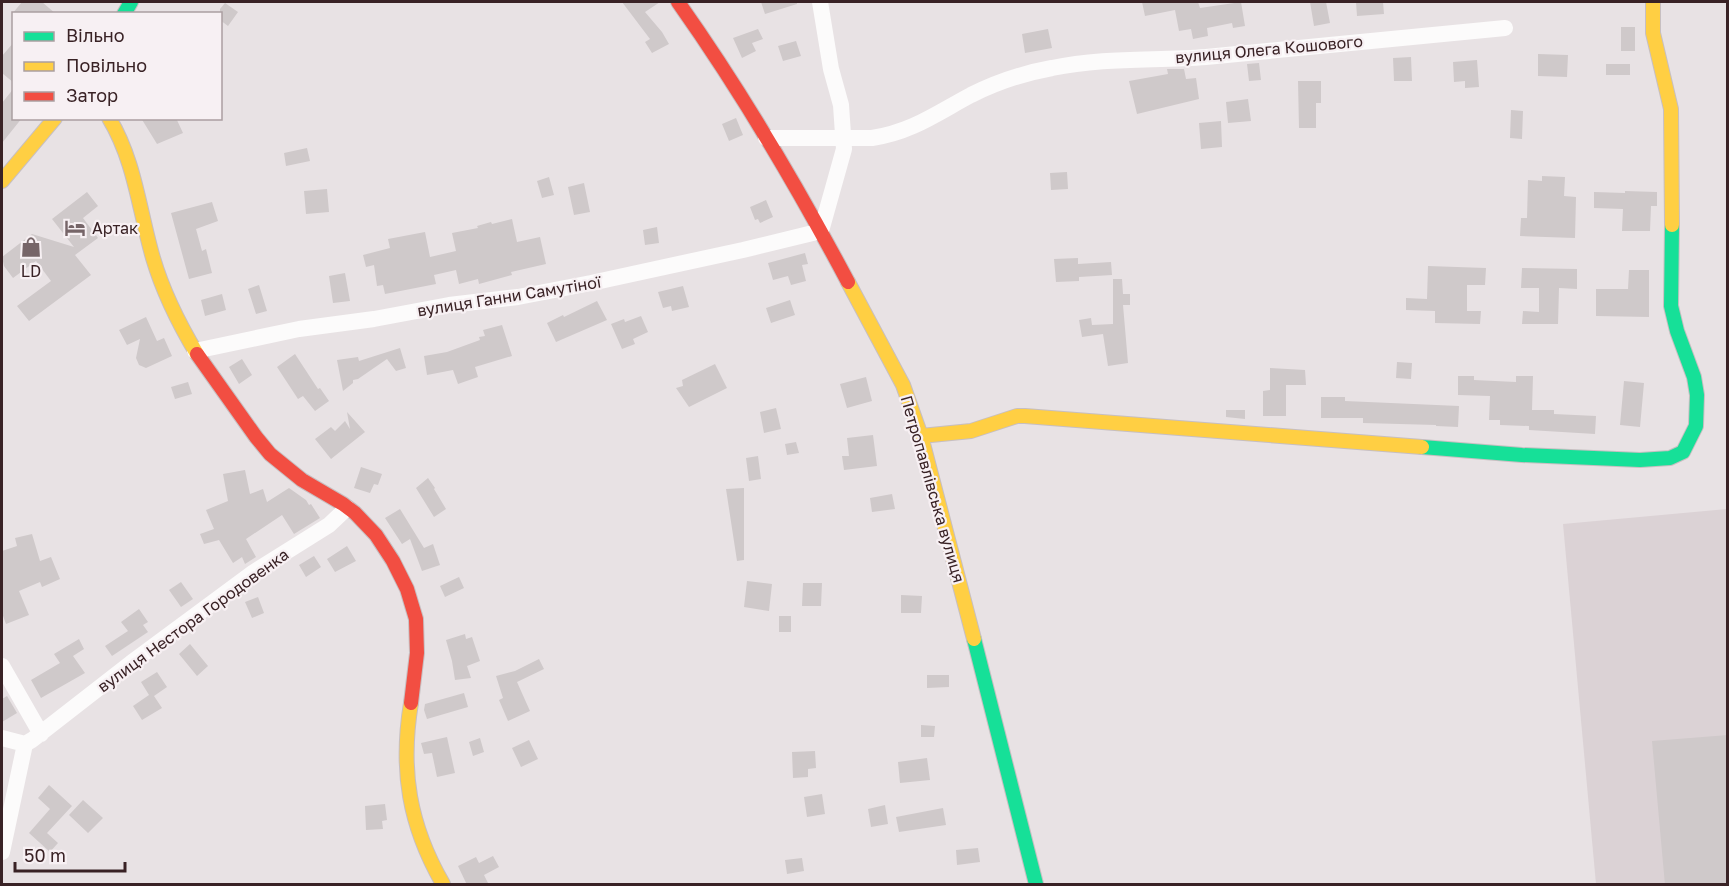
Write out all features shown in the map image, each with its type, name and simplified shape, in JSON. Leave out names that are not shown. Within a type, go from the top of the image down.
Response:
[{"type":"street","name":"Петропавлівська вулиця","points":[[678,2],[718,58],[821,231],[895,368],[909,400],[952,550],[1036,885]]},
{"type":"street","points":[[820,2],[831,69],[841,105],[845,138],[821,231]]},
{"type":"street","points":[[921,436],[970,431],[1017,416],[1025,416],[1522,455],[1640,460],[1670,458],[1683,452],[1696,426],[1697,395],[1694,377],[1677,331],[1671,306],[1671,109],[1653,33],[1653,2]]},
{"type":"street","name":"вулиця Олега Кошового","points":[[766,138],[872,138],[902,131],[928,120],[977,92],[1013,77],[1084,62],[1203,57],[1505,28]]},
{"type":"street","points":[[2,181],[53,120]]},
{"type":"street","points":[[110,120],[126,148],[160,280],[195,351],[264,448],[300,479],[347,508],[380,541],[399,571],[412,603],[417,635],[406,739],[408,784],[422,841],[443,885]]},
{"type":"street","name":"вулиця Ганни Самутіної","points":[[195,351],[298,329],[581,285],[821,231]]},
{"type":"street","name":"вулиця Нестора Городовенка","points":[[25,744],[41,734],[146,651],[254,572],[329,525],[347,508]]},
{"type":"street","points":[[2,666],[41,734]]},
{"type":"street","points":[[2,738],[25,744],[2,852]]},
{"type":"shaded area","points":[[1727,509],[1727,884],[1596,884],[1563,524]]},
{"type":"building","points":[[22,2],[42,2],[54,12],[14,12]]},
{"type":"building","points":[[622,2],[660,2],[645,12],[669,44],[652,53],[645,42],[650,39]]},
{"type":"building","points":[[761,2],[797,2],[797,4],[765,14]]},
{"type":"building","points":[[1142,2],[1198,2],[1200,8],[1241,2],[1245,26],[1233,28],[1232,23],[1207,28],[1208,36],[1193,39],[1191,29],[1179,31],[1175,10],[1145,16]]},
{"type":"building","points":[[1310,2],[1326,2],[1330,23],[1314,26]]},
{"type":"building","points":[[1356,2],[1383,2],[1384,14],[1357,16]]},
{"type":"building","points":[[225,3],[238,12],[228,26],[222,22],[220,9]]},
{"type":"building","points":[[1621,27],[1635,27],[1635,51],[1621,51]]},
{"type":"building","points":[[758,29],[763,39],[752,43],[756,51],[742,58],[733,38]]},
{"type":"building","points":[[1048,29],[1052,48],[1025,53],[1022,34]]},
{"type":"building","points":[[796,41],[801,56],[783,61],[778,46]]},
{"type":"building","points":[[12,44],[12,81],[2,73],[2,56]]},
{"type":"building","points":[[1538,54],[1568,55],[1567,77],[1538,76]]},
{"type":"building","points":[[1411,57],[1412,81],[1394,81],[1393,58]]},
{"type":"building","points":[[1477,60],[1479,87],[1465,88],[1465,81],[1454,82],[1453,62]]},
{"type":"building","points":[[1259,63],[1261,80],[1249,81],[1247,64]]},
{"type":"building","points":[[1606,64],[1630,64],[1630,75],[1606,75]]},
{"type":"building","points":[[1167,69],[1184,69],[1186,79],[1196,78],[1199,99],[1137,114],[1129,81],[1168,74]]},
{"type":"building","points":[[1298,81],[1321,81],[1321,103],[1316,103],[1316,128],[1299,128]]},
{"type":"building","points":[[12,90],[12,120],[20,120],[2,143],[2,103]]},
{"type":"building","points":[[1248,99],[1251,121],[1228,123],[1226,102]]},
{"type":"building","points":[[1511,110],[1523,111],[1522,139],[1510,138]]},
{"type":"building","points":[[736,118],[743,135],[729,141],[722,124]]},
{"type":"building","points":[[142,120],[177,120],[183,133],[157,144]]},
{"type":"building","points":[[1221,121],[1222,147],[1201,149],[1199,123]]},
{"type":"building","points":[[307,148],[310,161],[286,166],[284,153]]},
{"type":"building","points":[[1067,172],[1068,189],[1051,190],[1050,173]]},
{"type":"building","points":[[1542,176],[1565,177],[1564,196],[1576,197],[1575,238],[1520,236],[1521,218],[1527,218],[1528,180],[1542,181]]},
{"type":"building","points":[[549,177],[554,195],[542,198],[537,181]]},
{"type":"building","points":[[584,183],[590,212],[574,215],[568,187]]},
{"type":"building","points":[[327,189],[329,212],[306,214],[304,191]]},
{"type":"building","points":[[1625,191],[1657,192],[1657,206],[1651,206],[1650,231],[1622,231],[1623,209],[1594,208],[1594,192],[1625,193]]},
{"type":"building","points":[[87,192],[98,206],[83,218],[98,238],[75,255],[91,275],[29,321],[17,306],[51,281],[36,261],[13,278],[4,266],[2,257],[32,234],[74,247],[52,219]]},
{"type":"building","points":[[766,200],[773,217],[760,223],[758,219],[755,220],[750,207]]},
{"type":"building","points":[[212,202],[218,221],[196,229],[202,251],[206,249],[212,273],[189,279],[171,213]]},
{"type":"building","points":[[512,219],[517,242],[540,237],[546,264],[511,272],[512,275],[479,284],[478,279],[459,284],[456,270],[434,275],[436,284],[385,294],[383,285],[377,286],[374,265],[366,267],[363,255],[390,248],[388,239],[425,232],[430,257],[456,251],[452,233],[478,228],[477,226],[491,222],[492,224]]},
{"type":"building","points":[[657,227],[659,243],[645,245],[643,230]]},
{"type":"building","points":[[805,253],[808,264],[802,265],[806,281],[791,285],[788,276],[773,280],[768,263]]},
{"type":"building","points":[[1078,258],[1078,264],[1111,262],[1112,275],[1079,277],[1079,281],[1056,282],[1054,259]]},
{"type":"building","points":[[1428,266],[1486,268],[1485,285],[1467,285],[1467,311],[1481,311],[1480,324],[1435,323],[1435,311],[1406,310],[1406,298],[1427,299]]},
{"type":"building","points":[[1522,268],[1577,269],[1577,289],[1559,288],[1558,324],[1522,324],[1523,311],[1539,312],[1539,288],[1521,288]]},
{"type":"building","points":[[1629,270],[1649,270],[1649,317],[1596,316],[1596,289],[1628,289]]},
{"type":"building","points":[[345,273],[350,301],[333,303],[329,276]]},
{"type":"building","points":[[1113,279],[1122,279],[1123,294],[1130,294],[1130,305],[1123,305],[1128,363],[1108,366],[1103,334],[1082,337],[1079,320],[1091,318],[1092,325],[1113,324]]},
{"type":"building","points":[[259,285],[267,311],[256,314],[248,289]]},
{"type":"building","points":[[683,286],[689,307],[672,311],[671,306],[663,308],[658,292]]},
{"type":"building","points":[[222,294],[226,310],[205,316],[201,300]]},
{"type":"building","points":[[790,300],[795,315],[771,323],[766,308]]},
{"type":"building","points":[[597,301],[607,320],[556,342],[547,323]]},
{"type":"building","points":[[641,316],[648,332],[633,339],[635,344],[622,349],[611,324]]},
{"type":"building","points":[[146,317],[157,341],[164,338],[172,356],[146,368],[139,365],[136,358],[140,339],[127,345],[119,330]]},
{"type":"building","points":[[502,325],[512,356],[475,367],[478,377],[458,384],[453,370],[427,375],[424,356],[447,352],[480,340],[479,337],[485,336],[483,330]]},
{"type":"building","points":[[400,348],[406,368],[396,371],[387,359],[353,380],[353,383],[343,391],[337,360],[358,357],[359,361]]},
{"type":"building","points":[[295,354],[318,389],[320,388],[329,401],[315,411],[303,396],[298,399],[277,367]]},
{"type":"building","points":[[242,359],[252,375],[239,384],[229,367]]},
{"type":"building","points":[[1397,362],[1412,363],[1411,379],[1396,378]]},
{"type":"building","points":[[715,364],[727,388],[689,407],[676,388],[683,386],[682,380]]},
{"type":"building","points":[[1270,368],[1305,370],[1306,385],[1286,385],[1286,416],[1263,416],[1263,391],[1270,390]]},
{"type":"building","points":[[1458,376],[1474,376],[1474,380],[1516,382],[1516,376],[1533,376],[1532,410],[1554,410],[1554,414],[1596,416],[1595,434],[1529,430],[1529,426],[1500,425],[1500,420],[1489,420],[1490,396],[1458,395]]},
{"type":"building","points":[[866,377],[872,401],[847,408],[840,384]]},
{"type":"building","points":[[1624,381],[1644,383],[1640,427],[1620,425]]},
{"type":"building","points":[[188,382],[192,394],[175,399],[171,387]]},
{"type":"building","points":[[1321,397],[1345,397],[1345,401],[1459,406],[1458,427],[1363,423],[1363,418],[1321,418]]},
{"type":"building","points":[[776,408],[781,429],[764,433],[760,412]]},
{"type":"building","points":[[1226,410],[1245,410],[1245,419],[1226,417]]},
{"type":"building","points":[[347,412],[365,432],[331,459],[315,439],[331,427],[335,431],[345,421],[350,429]]},
{"type":"building","points":[[873,435],[877,466],[844,470],[842,456],[849,456],[847,438]]},
{"type":"building","points":[[796,442],[799,453],[787,455],[785,444]]},
{"type":"building","points":[[758,456],[761,479],[749,481],[746,458]]},
{"type":"building","points":[[361,467],[382,474],[378,485],[374,484],[370,493],[354,488]]},
{"type":"building","points":[[245,470],[250,494],[263,489],[267,502],[289,488],[306,500],[309,505],[311,504],[320,518],[294,534],[282,515],[246,539],[256,557],[245,564],[242,557],[233,563],[219,540],[204,544],[200,534],[214,529],[206,510],[228,501],[223,474]]},
{"type":"building","points":[[428,478],[446,509],[434,517],[416,488]]},
{"type":"building","points":[[744,488],[744,560],[737,561],[726,489]]},
{"type":"building","points":[[892,494],[895,509],[872,512],[870,498]]},
{"type":"building","points":[[400,509],[424,548],[433,544],[440,565],[422,571],[410,539],[402,544],[385,518]]},
{"type":"building","points":[[32,534],[40,561],[51,557],[60,579],[42,587],[40,582],[19,591],[29,615],[6,624],[2,613],[2,551],[17,546],[15,538]]},
{"type":"building","points":[[347,546],[356,561],[335,572],[327,559]]},
{"type":"building","points":[[314,556],[321,567],[306,577],[299,565]]},
{"type":"building","points":[[459,577],[464,588],[445,597],[440,586]]},
{"type":"building","points":[[747,581],[772,584],[769,611],[744,607]]},
{"type":"building","points":[[181,582],[193,599],[181,607],[169,590]]},
{"type":"building","points":[[803,583],[822,583],[821,606],[802,606]]},
{"type":"building","points":[[901,595],[922,596],[921,613],[901,613]]},
{"type":"building","points":[[258,597],[264,613],[252,618],[245,602]]},
{"type":"building","points":[[139,609],[148,622],[143,625],[148,632],[112,656],[105,646],[128,631],[121,622]]},
{"type":"building","points":[[779,616],[791,616],[791,632],[779,632]]},
{"type":"building","points":[[465,634],[466,639],[472,637],[480,661],[467,666],[471,678],[455,680],[446,640]]},
{"type":"building","points":[[79,639],[84,649],[73,656],[85,673],[41,698],[31,680],[60,663],[54,654]]},
{"type":"building","points":[[190,644],[208,666],[197,676],[179,654]]},
{"type":"building","points":[[539,659],[544,669],[517,682],[530,711],[508,721],[499,700],[503,698],[496,676],[515,671]]},
{"type":"building","points":[[157,672],[167,687],[154,696],[162,708],[142,720],[133,706],[149,695],[141,682]]},
{"type":"building","points":[[927,675],[949,675],[949,687],[927,688]]},
{"type":"building","points":[[464,693],[468,707],[427,719],[425,704]]},
{"type":"building","points":[[7,696],[17,713],[2,722],[2,699]]},
{"type":"building","points":[[921,725],[935,726],[934,737],[921,737]]},
{"type":"building","points":[[1728,735],[1728,885],[1665,885],[1652,741]]},
{"type":"building","points":[[447,737],[455,773],[437,777],[432,753],[424,754],[421,743]]},
{"type":"building","points":[[480,738],[484,752],[473,756],[469,742]]},
{"type":"building","points":[[529,740],[538,759],[521,767],[512,748]]},
{"type":"building","points":[[815,751],[816,768],[808,769],[808,777],[793,778],[792,752]]},
{"type":"building","points":[[927,758],[930,780],[900,783],[898,762]]},
{"type":"building","points":[[49,785],[72,806],[47,833],[58,843],[50,852],[29,833],[50,809],[38,798]]},
{"type":"building","points":[[822,794],[825,814],[807,817],[804,797]]},
{"type":"building","points":[[83,800],[103,818],[88,833],[69,815]]},
{"type":"building","points":[[385,804],[387,820],[382,821],[383,829],[366,830],[365,806]]},
{"type":"building","points":[[885,805],[888,824],[871,827],[868,809]]},
{"type":"building","points":[[943,808],[946,825],[899,832],[896,817]]},
{"type":"building","points":[[978,848],[980,862],[957,865],[956,850]]},
{"type":"building","points":[[493,856],[499,867],[484,875],[489,885],[467,885],[458,866],[476,857],[479,863]]},
{"type":"building","points":[[802,858],[804,871],[787,874],[785,860]]},
{"type":"traffic: fast","points":[[125,12],[131,2]]},
{"type":"traffic: fast","points":[[1422,447],[1522,455],[1640,460],[1670,458],[1683,452],[1696,426],[1697,395],[1694,377],[1677,331],[1671,306],[1672,225]]},
{"type":"traffic: fast","points":[[974,639],[1036,884]]},
{"type":"traffic: slow","points":[[1653,2],[1653,33],[1671,109],[1672,225]]},
{"type":"traffic: slow","points":[[2,181],[53,120]]},
{"type":"traffic: slow","points":[[110,120],[131,169],[153,258],[162,283],[197,354]]},
{"type":"traffic: slow","points":[[848,282],[903,385],[921,436],[974,639]]},
{"type":"traffic: slow","points":[[921,436],[971,431],[1017,416],[1025,416],[1422,447]]},
{"type":"traffic: slow","points":[[411,703],[407,751],[410,796],[422,840],[443,884]]},
{"type":"traffic: jam","points":[[678,2],[768,139],[848,282]]},
{"type":"traffic: jam","points":[[197,354],[270,454],[302,480],[355,513],[376,535],[393,561],[407,589],[416,619],[417,653],[411,703]]},
{"type":"place","name":"Артак","points":[[75,228]]},
{"type":"place","name":"LD","points":[[31,247]]}]
